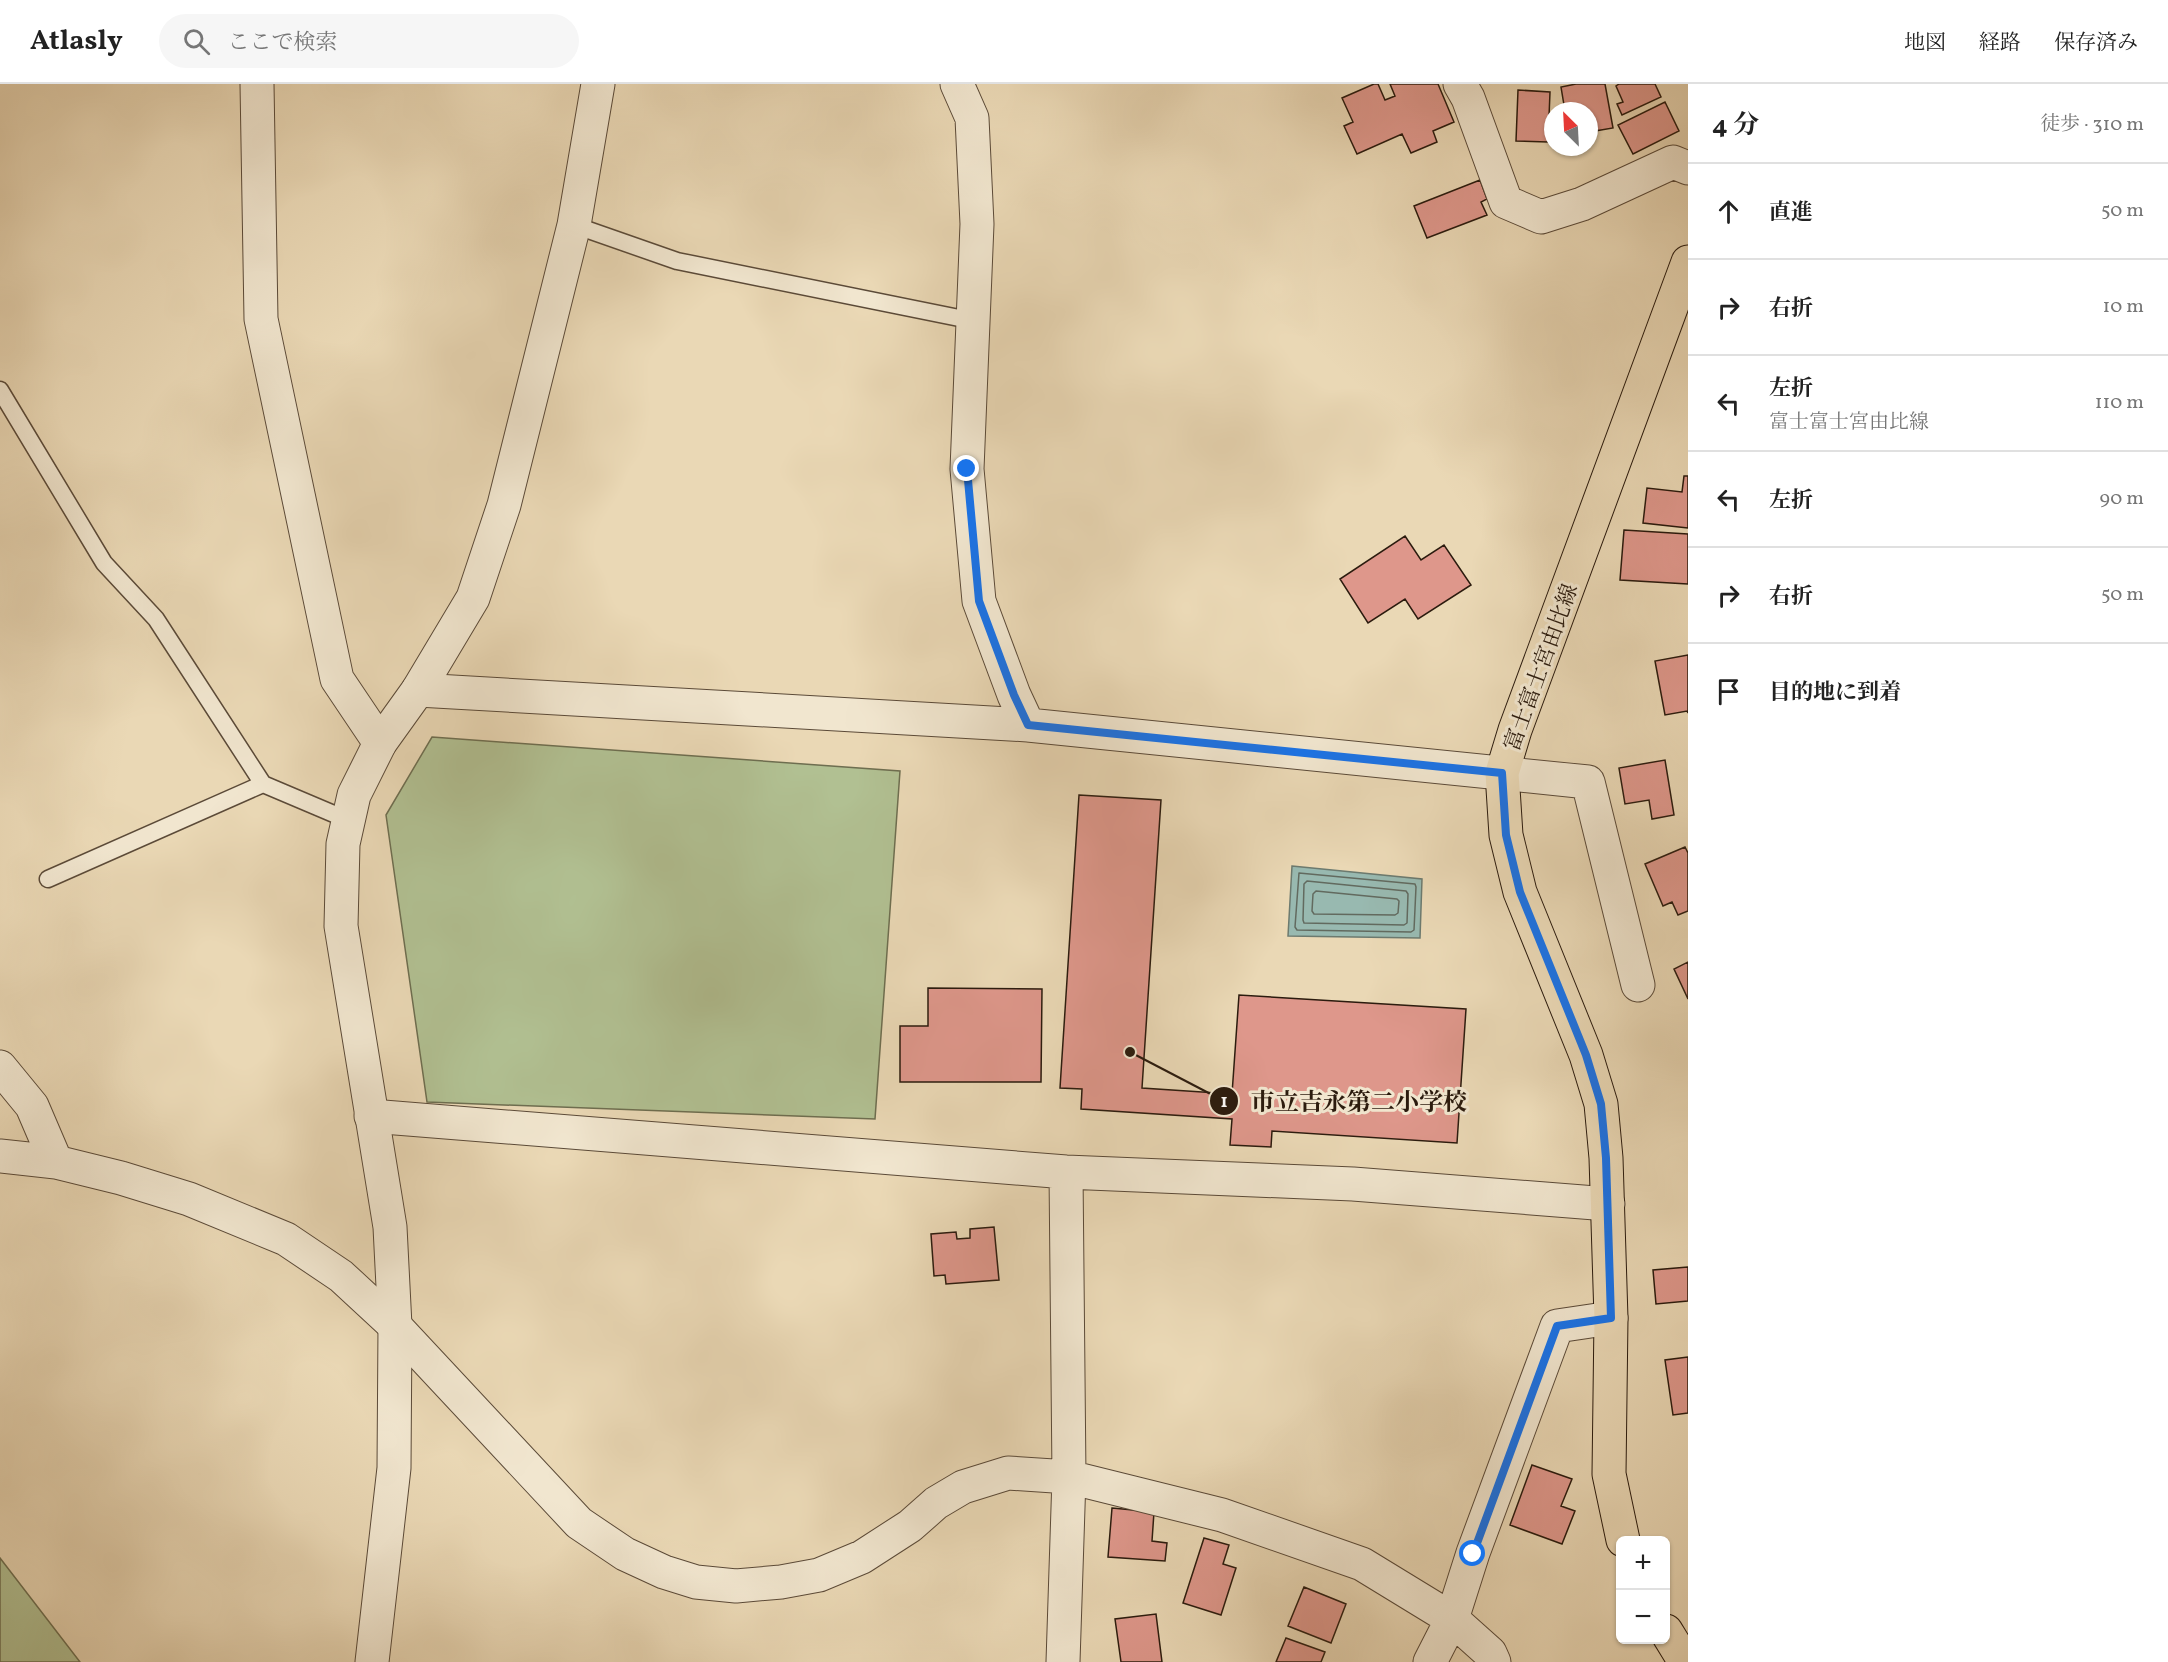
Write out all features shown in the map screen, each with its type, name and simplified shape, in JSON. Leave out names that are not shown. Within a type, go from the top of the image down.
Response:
[{"type":"main road","name":"富士富士宮由比線","points":[[1622,1536],[1609,1474],[1611,1318],[1608,1204],[1601,1104],[1586,1055],[1520,892],[1506,835],[1502,773],[1515,730],[1688,262]]},
{"type":"main road","points":[[1670,1639],[1685,1662]]},
{"type":"street","points":[[257,84],[261,319],[337,679],[380,742]]},
{"type":"street","points":[[372,1662],[394,1468],[395,1326],[390,1227],[341,926],[343,844],[354,795],[380,742],[418,690],[473,598],[504,505],[574,225],[598,84]]},
{"type":"street","points":[[957,84],[972,118],[977,224],[967,469],[979,601],[1014,695],[1028,725]]},
{"type":"street","points":[[1460,84],[1468,98],[1506,202],[1541,218],[1582,204],[1673,162],[1688,168]]},
{"type":"street","points":[[418,690],[1028,725],[1588,782],[1638,985]]},
{"type":"street","points":[[0,1067],[32,1106],[56,1162]]},
{"type":"street","points":[[371,1116],[1066,1172],[1353,1184],[1608,1204]]},
{"type":"street","points":[[0,1155],[56,1162],[121,1178],[189,1199],[286,1239],[341,1276],[395,1326],[579,1522],[625,1554],[664,1572],[696,1582],[736,1586],[782,1582],[819,1575],[862,1557],[910,1526],[936,1503],[963,1487],[1008,1473],[1069,1477],[1222,1515],[1362,1564],[1452,1619],[1490,1653],[1494,1662]]},
{"type":"street","points":[[1063,1662],[1069,1477],[1066,1172]]},
{"type":"street","points":[[1430,1662],[1452,1619],[1473,1554],[1557,1326],[1611,1318]]},
{"type":"lane","points":[[574,225],[677,261],[974,321]]},
{"type":"lane","points":[[0,390],[104,563],[156,619],[263,784],[348,820]]},
{"type":"lane","points":[[48,879],[263,784]]},
{"type":"green space","points":[[432,737],[900,771],[875,1119],[427,1102],[386,815]]},
{"type":"green space","points":[[0,1558],[80,1662],[0,1662]]},
{"type":"water","points":[[1292,866],[1422,879],[1420,938],[1288,936]]},
{"type":"building","points":[[1378,84],[1385,100],[1395,96],[1390,84],[1438,84],[1454,122],[1433,131],[1437,142],[1411,153],[1402,134],[1357,154],[1344,126],[1353,122],[1342,98]]},
{"type":"building","points":[[1576,84],[1605,84],[1613,128],[1598,130],[1598,102],[1564,102],[1561,87]]},
{"type":"building","points":[[1619,84],[1655,84],[1661,97],[1622,115],[1617,104],[1623,102],[1616,86]]},
{"type":"building","points":[[1518,90],[1550,92],[1550,102],[1544,102],[1544,142],[1516,141]]},
{"type":"building","points":[[1665,102],[1679,131],[1633,154],[1618,125]]},
{"type":"building","points":[[1480,180],[1487,199],[1481,202],[1487,215],[1427,238],[1414,206]]},
{"type":"building","points":[[1684,476],[1688,476],[1688,528],[1643,523],[1647,488],[1682,492]]},
{"type":"building","points":[[1624,530],[1688,534],[1688,584],[1620,580]]},
{"type":"building","points":[[1405,536],[1421,560],[1444,545],[1471,585],[1418,619],[1405,599],[1368,623],[1340,579]]},
{"type":"building","points":[[1688,655],[1688,713],[1687,711],[1665,715],[1655,661]]},
{"type":"building","points":[[1665,760],[1674,815],[1652,819],[1649,800],[1625,804],[1619,768]]},
{"type":"building","points":[[1079,795],[1161,800],[1142,1088],[1232,1094],[1239,995],[1466,1009],[1457,1143],[1272,1131],[1271,1147],[1230,1145],[1232,1119],[1081,1109],[1082,1089],[1060,1088]]},
{"type":"building","points":[[1685,847],[1688,853],[1688,911],[1678,915],[1672,902],[1663,906],[1645,864]]},
{"type":"building","points":[[1688,962],[1688,999],[1674,969]]},
{"type":"building","points":[[928,988],[1042,989],[1041,1082],[900,1082],[900,1026],[928,1026]]},
{"type":"building","points":[[994,1227],[999,1280],[946,1284],[945,1275],[934,1276],[931,1234],[956,1232],[957,1239],[970,1238],[970,1229]]},
{"type":"building","points":[[1688,1267],[1688,1301],[1656,1304],[1653,1270]]},
{"type":"building","points":[[1688,1357],[1688,1413],[1673,1415],[1665,1360]]},
{"type":"building","points":[[1532,1465],[1572,1479],[1561,1506],[1575,1511],[1562,1544],[1510,1525]]},
{"type":"building","points":[[1112,1508],[1154,1512],[1152,1541],[1167,1543],[1165,1561],[1108,1557]]},
{"type":"building","points":[[1204,1538],[1229,1545],[1223,1564],[1236,1568],[1221,1615],[1183,1603]]},
{"type":"building","points":[[1304,1587],[1346,1604],[1331,1643],[1288,1626]]},
{"type":"building","points":[[1156,1614],[1162,1662],[1121,1662],[1115,1619]]},
{"type":"building","points":[[1286,1638],[1325,1652],[1321,1662],[1276,1662]]},
{"type":"place","name":"市立吉永第二小学校","points":[[1130,1052]]},
{"type":"route","points":[[967,469],[979,601],[1014,695],[1028,725],[1502,773],[1506,835],[1520,892],[1586,1055],[1601,1104],[1606,1158],[1611,1318],[1557,1326],[1473,1554]]}]
